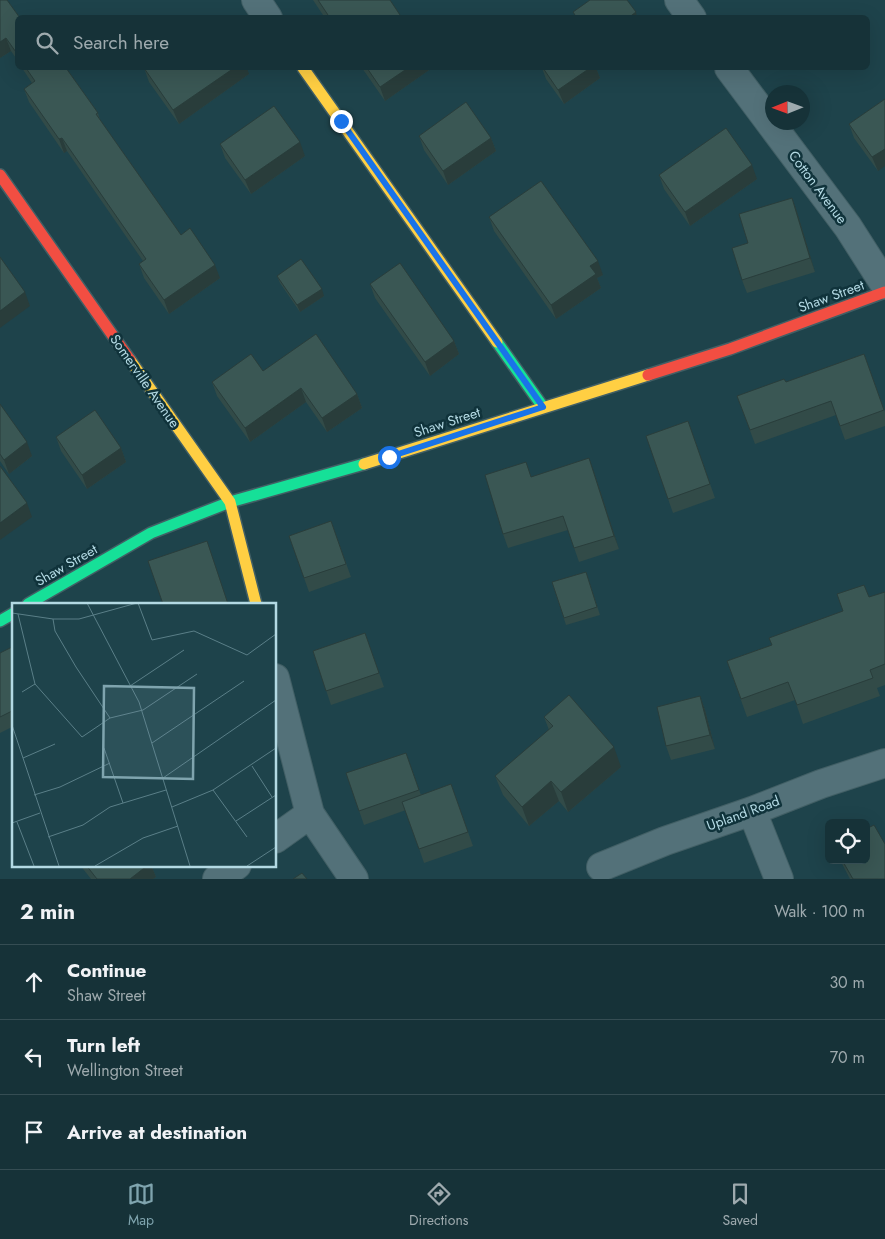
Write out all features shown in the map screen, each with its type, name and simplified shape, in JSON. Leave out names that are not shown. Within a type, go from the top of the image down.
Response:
[{"type":"street","points":[[256,0],[266,15]]},
{"type":"street","points":[[678,0],[690,15]]},
{"type":"street","points":[[305,70],[543,407]]},
{"type":"street","name":"Cotton Avenue","points":[[730,70],[848,227],[885,285]]},
{"type":"street","name":"Somerville Avenue","points":[[0,175],[230,502],[256,603]]},
{"type":"street","name":"Shaw Street","points":[[30,603],[151,533],[230,502],[389,457],[730,349],[885,292]]},
{"type":"street","points":[[0,620],[12,613]]},
{"type":"street","points":[[276,682],[310,814],[354,879]]},
{"type":"street","name":"Upland Road","points":[[601,867],[665,840],[885,763]]},
{"type":"street","points":[[752,811],[779,879]]},
{"type":"street","points":[[276,838],[310,814]]},
{"type":"street","points":[[217,879],[235,866]]},
{"type":"building","points":[[0,0],[7,0],[18,15],[15,15],[15,51],[6,38],[0,42]]},
{"type":"building","points":[[318,0],[390,0],[400,15],[328,15]]},
{"type":"building","points":[[590,0],[627,0],[636,12],[632,15],[575,15],[573,12]]},
{"type":"building","points":[[27,70],[67,70],[181,235],[190,228],[215,265],[164,300],[139,264],[146,259],[62,138],[59,139],[24,89],[35,81]]},
{"type":"building","points":[[145,70],[231,70],[173,110]]},
{"type":"building","points":[[368,70],[405,70],[380,87]]},
{"type":"building","points":[[544,70],[587,70],[558,90]]},
{"type":"building","points":[[885,99],[885,149],[872,157],[849,124]]},
{"type":"building","points":[[466,102],[491,138],[443,171],[419,136]]},
{"type":"building","points":[[274,106],[300,142],[245,180],[220,144]]},
{"type":"building","points":[[726,128],[752,165],[685,212],[659,175]]},
{"type":"building","points":[[541,181],[598,261],[590,266],[596,274],[551,305],[489,217]]},
{"type":"building","points":[[792,198],[810,258],[742,280],[732,248],[748,243],[739,214]]},
{"type":"building","points":[[0,257],[25,292],[0,311]]},
{"type":"building","points":[[301,259],[322,289],[297,305],[277,276]]},
{"type":"building","points":[[400,263],[454,341],[425,362],[370,284]]},
{"type":"building","points":[[316,334],[357,394],[322,418],[301,388],[245,428],[212,382],[251,354],[263,371]]},
{"type":"building","points":[[864,354],[884,410],[840,426],[831,401],[750,430],[737,396],[784,379],[786,382]]},
{"type":"building","points":[[0,404],[27,442],[4,460],[0,454]]},
{"type":"building","points":[[95,410],[121,448],[82,475],[56,437]]},
{"type":"building","points":[[688,421],[710,484],[668,499],[646,436]]},
{"type":"building","points":[[589,458],[614,536],[574,548],[563,516],[503,534],[485,475],[526,462],[531,477]]},
{"type":"building","points":[[0,466],[27,503],[0,523]]},
{"type":"building","points":[[331,521],[346,564],[304,578],[289,536]]},
{"type":"building","points":[[207,541],[228,603],[163,603],[148,561]]},
{"type":"building","points":[[586,572],[597,607],[564,618],[552,582]]},
{"type":"building","points":[[864,585],[869,597],[885,592],[885,664],[870,670],[873,678],[797,705],[788,682],[741,699],[727,661],[772,645],[769,638],[843,611],[837,594]]},
{"type":"building","points":[[365,633],[379,673],[326,691],[313,651]]},
{"type":"building","points":[[12,647],[12,711],[0,717],[0,653]]},
{"type":"building","points":[[569,695],[614,747],[561,792],[551,781],[522,807],[495,776],[553,726],[544,717]]},
{"type":"building","points":[[700,696],[710,735],[666,746],[657,707]]},
{"type":"building","points":[[406,753],[419,790],[359,811],[346,773]]},
{"type":"building","points":[[451,784],[468,832],[419,849],[402,802]]},
{"type":"building","points":[[874,825],[885,844],[885,879],[853,879],[844,864],[870,864],[870,827]]},
{"type":"building","points":[[87,866],[147,866],[130,879],[97,879]]},
{"type":"building","points":[[302,873],[307,879],[293,879]]},
{"type":"traffic: fast","points":[[497,342],[543,407]]},
{"type":"traffic: fast","points":[[30,603],[151,533],[230,502],[364,464]]},
{"type":"traffic: fast","points":[[0,621],[12,614]]},
{"type":"traffic: slow","points":[[304,70],[497,342]]},
{"type":"traffic: slow","points":[[130,360],[230,502],[256,603]]},
{"type":"traffic: slow","points":[[364,464],[648,375]]},
{"type":"traffic: jam","points":[[0,175],[130,360]]},
{"type":"traffic: jam","points":[[648,375],[730,349],[885,292]]},
{"type":"route","points":[[341,121],[543,407],[389,457]]}]
